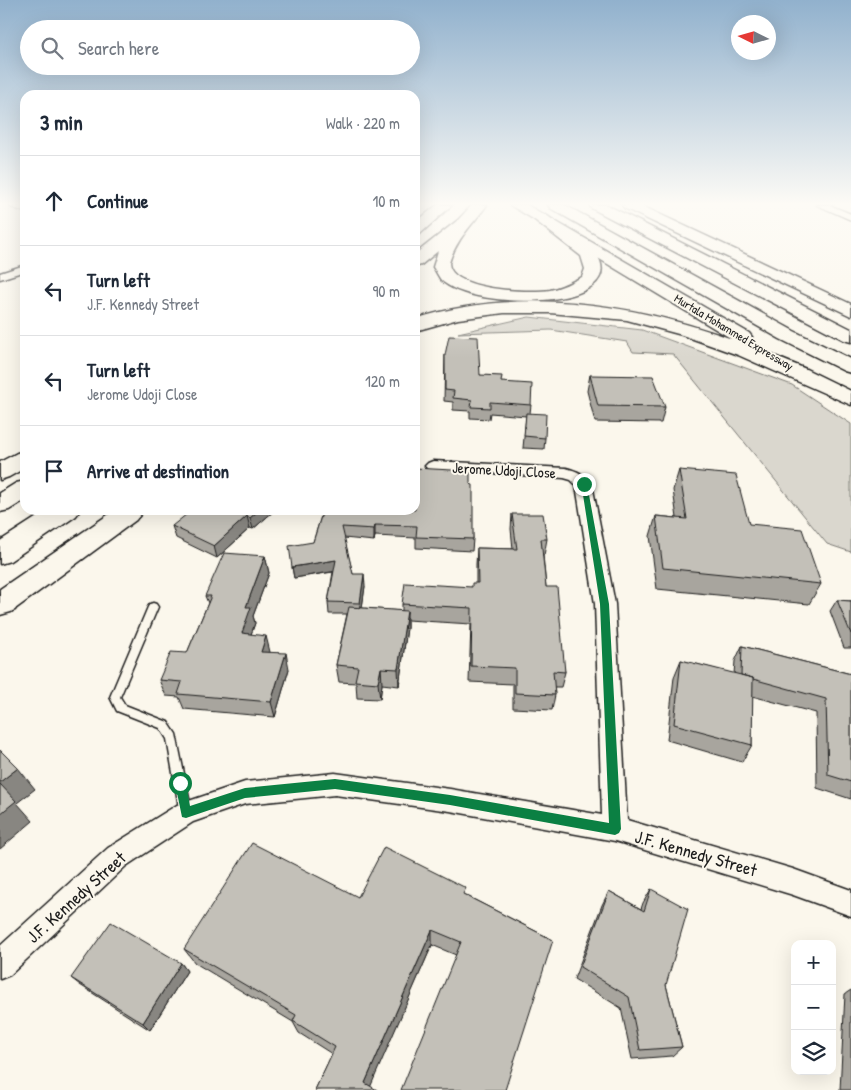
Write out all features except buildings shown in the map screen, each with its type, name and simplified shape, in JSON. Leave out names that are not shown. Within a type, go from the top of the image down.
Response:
[{"type":"main road","points":[[442,256],[441,267],[448,277],[466,287],[490,293],[549,296],[574,290],[590,280],[593,269],[589,256]]},
{"type":"main road","name":"Murtala Mohammed Expressway","points":[[605,256],[822,384]]},
{"type":"main road","name":"Murtala Mohammed Expressway","points":[[646,256],[787,335],[851,368]]},
{"type":"main road","points":[[695,256],[851,336]]},
{"type":"main road","points":[[738,256],[851,311]]},
{"type":"main road","points":[[744,256],[766,269]]},
{"type":"main road","points":[[420,323],[431,319],[518,307],[570,309],[631,315],[717,340],[822,384],[851,400]]},
{"type":"main road","points":[[0,472],[20,461]]},
{"type":"main road","points":[[0,504],[20,492]]},
{"type":"main road","points":[[0,554],[59,515]]},
{"type":"main road","points":[[1,603],[124,515]]},
{"type":"street","points":[[0,276],[20,270]]},
{"type":"street","name":"Jerome Udoji Close","points":[[433,466],[566,473],[577,477],[584,484],[605,604],[615,829]]},
{"type":"street","name":"J.F. Kennedy Street","points":[[0,965],[117,857],[186,813],[245,793],[335,784],[450,800],[615,829],[793,882],[851,904]]},
{"type":"lane","points":[[153,607],[115,697],[121,708],[164,725],[172,738],[186,813]]},
{"type":"shaded area","points":[[529,317],[642,330],[792,385],[851,424],[851,552],[827,544],[673,354],[633,352],[627,342],[551,330],[458,333]]},
{"type":"route","points":[[180,783],[186,813],[245,793],[335,784],[450,800],[615,829],[605,604],[584,484]]}]
